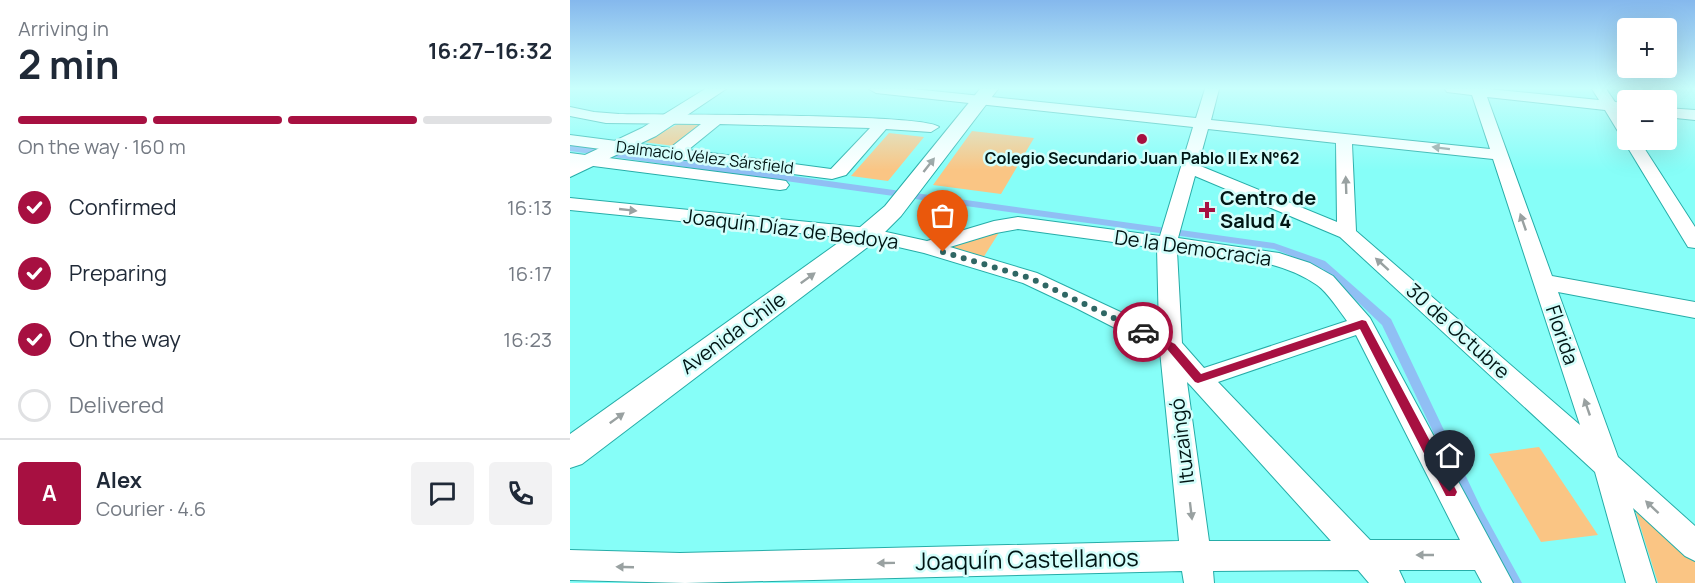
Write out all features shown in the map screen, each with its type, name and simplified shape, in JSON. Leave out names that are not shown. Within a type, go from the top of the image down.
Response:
[{"type":"main road","points":[[570,170],[580,159],[621,146],[677,116]]},
{"type":"main road","name":"Avenida Chile","points":[[570,453],[868,234],[893,211],[967,116]]},
{"type":"street","points":[[592,116],[716,121],[883,123],[932,127]]},
{"type":"street","points":[[1156,116],[1499,155]]},
{"type":"street","name":"Ituzaingó","points":[[1198,570],[1171,346],[1170,233],[1203,116]]},
{"type":"street","name":"Florida","points":[[1486,116],[1607,465],[1641,583]]},
{"type":"street","points":[[570,131],[595,117]]},
{"type":"street","points":[[672,154],[716,121]]},
{"type":"street","name":"Dalmacio Vélez Sársfield","points":[[570,140],[832,174],[840,171],[883,123]]},
{"type":"street","points":[[1344,137],[1347,232]]},
{"type":"street","points":[[1636,150],[1695,242]]},
{"type":"street","name":"Dalmacio Vélez Sársfield","points":[[580,159],[780,185]]},
{"type":"street","name":"30 de Octubre","points":[[1188,167],[1347,232],[1695,546]]},
{"type":"street","name":"Joaquín Díaz de Bedoya","points":[[574,202],[868,234],[927,247],[1030,278],[1084,302],[1171,346]]},
{"type":"street","name":"De la Democracia","points":[[927,247],[994,227],[1018,223],[1170,233],[1279,260],[1303,268],[1326,281],[1362,324],[1498,583]]},
{"type":"street","points":[[1544,282],[1695,310]]},
{"type":"street","points":[[1198,379],[1362,324]]},
{"type":"street","points":[[1171,346],[1198,379],[1390,583]]},
{"type":"street","name":"Joaquín Castellanos","points":[[570,565],[676,576],[1198,570],[1363,555],[1484,555]]},
{"type":"shaded area","points":[[682,122],[706,123],[674,146],[643,142]]},
{"type":"shaded area","points":[[972,131],[1034,138],[1001,194],[933,185]]},
{"type":"shaded area","points":[[889,133],[924,137],[888,181],[851,176]]},
{"type":"shaded area","points":[[1000,231],[983,258],[939,247]]},
{"type":"shaded area","points":[[1539,447],[1598,535],[1541,542],[1489,454]]},
{"type":"shaded area","points":[[1633,503],[1695,561],[1695,583],[1658,583]]},
{"type":"water","points":[[570,145],[1274,243],[1325,261],[1391,319],[1482,510],[1522,583],[1509,583],[1471,511],[1382,325],[1323,269],[1274,249],[570,151]]},
{"type":"way so far","points":[[943,252],[1030,278],[1143,332]]},
{"type":"place","name":"Colegio Secundario Juan Pablo II Ex N°62","points":[[1142,139]]},
{"type":"place","name":"Centro de Salud 4","points":[[1207,210]]},
{"type":"route","points":[[1143,332],[1171,346],[1198,379],[1362,324],[1450,492]]}]
